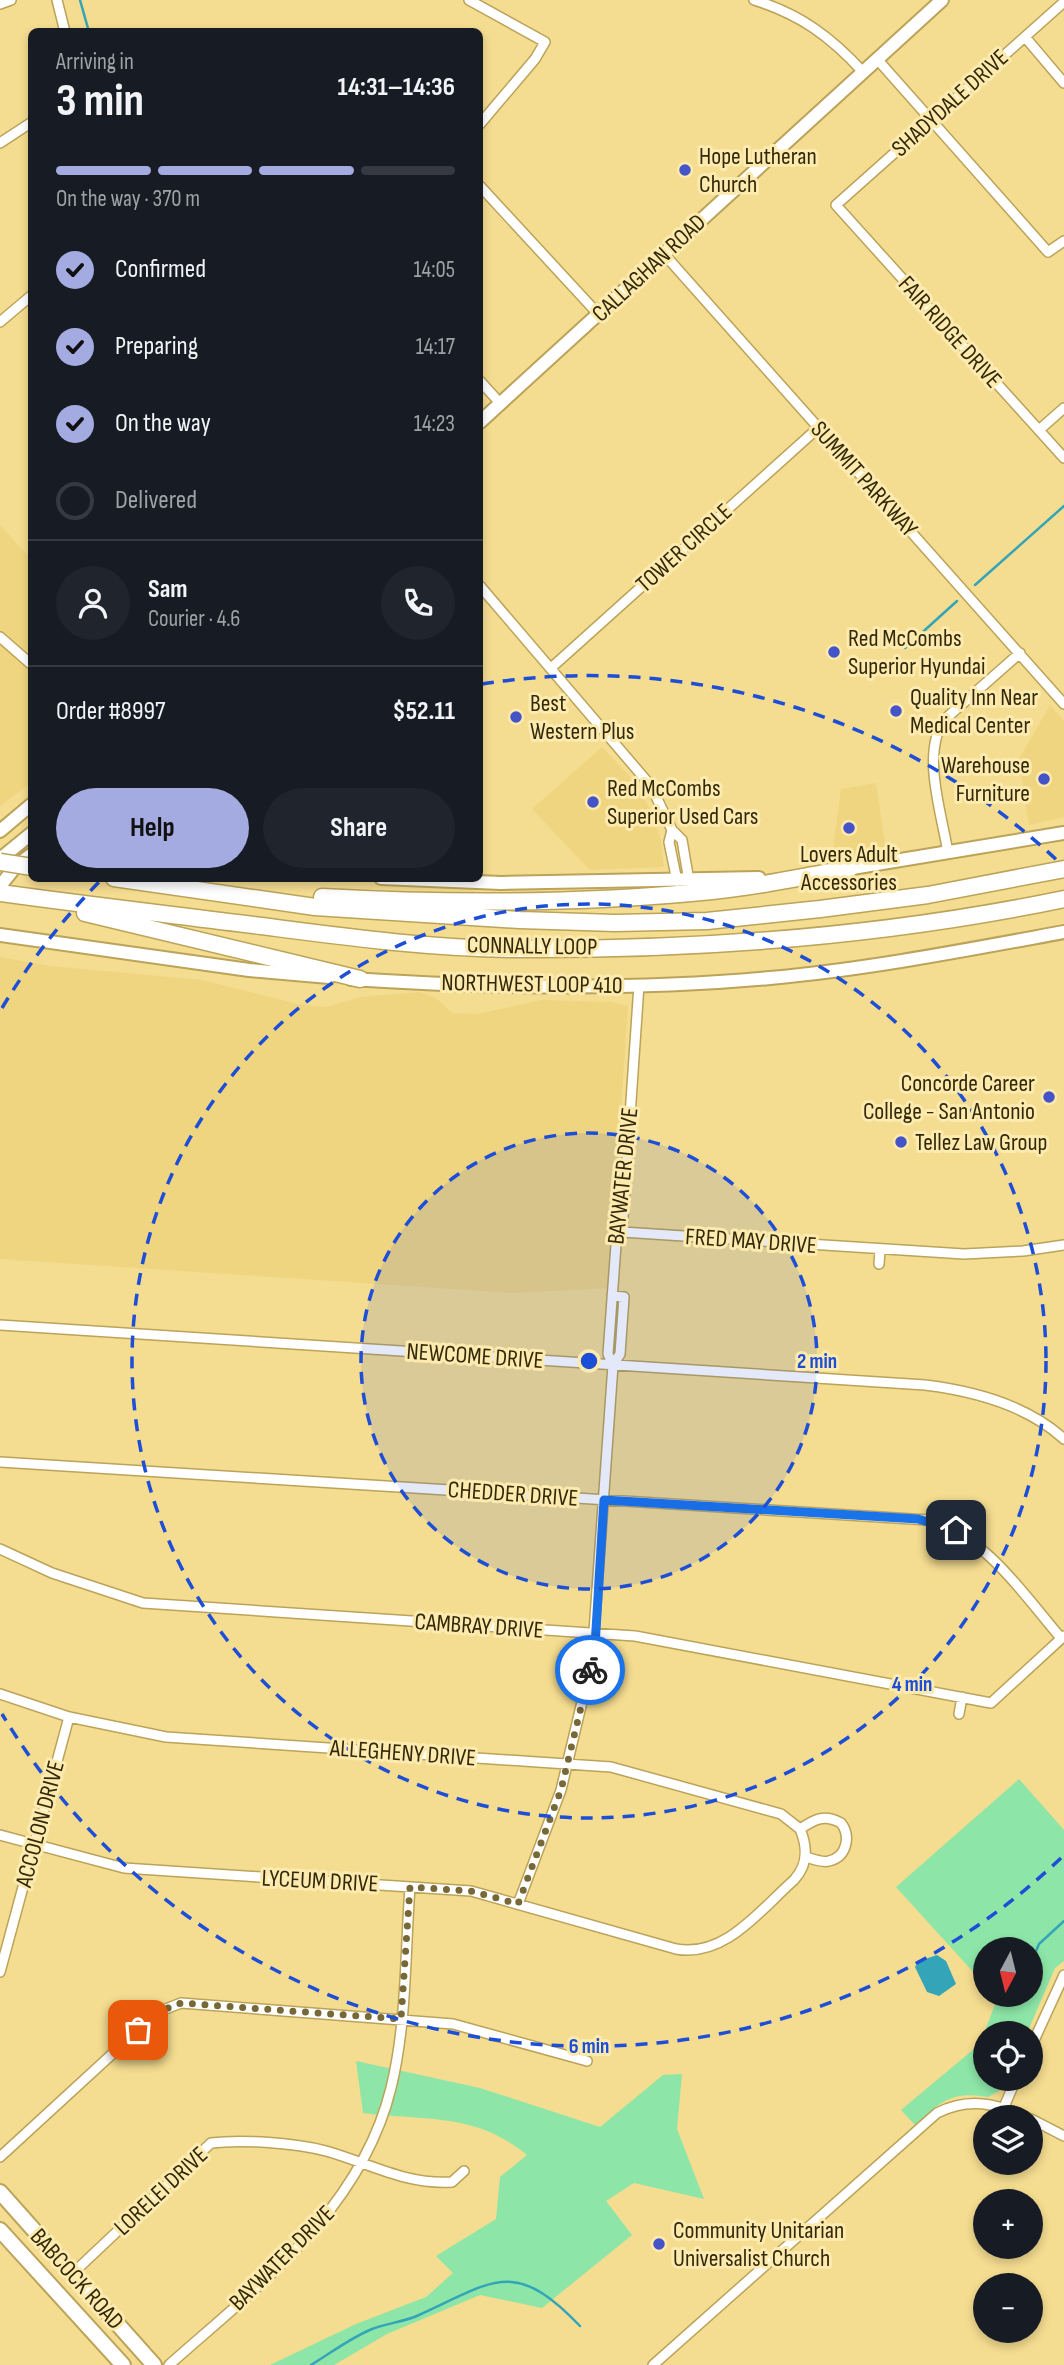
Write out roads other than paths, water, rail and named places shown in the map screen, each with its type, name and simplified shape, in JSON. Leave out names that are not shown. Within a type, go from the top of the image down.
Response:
[{"type":"highway","points":[[0,860],[28,866]]},
{"type":"highway","points":[[194,890],[441,903],[641,897],[715,891],[849,869]]},
{"type":"highway","name":"CONNALLY LOOP","points":[[141,882],[315,907],[424,915],[520,920],[681,921],[928,895],[1064,869]]},
{"type":"highway","points":[[4,891],[189,940],[360,979]]},
{"type":"highway","name":"CONNALLY LOOP","points":[[4,891],[343,936],[517,949],[691,944],[792,937],[1002,912],[1064,899]]},
{"type":"main road","name":"CALLAGHAN ROAD","points":[[483,419],[942,0]]},
{"type":"main road","points":[[0,831],[5,821],[28,807]]},
{"type":"main road","points":[[5,821],[28,825]]},
{"type":"main road","points":[[477,882],[754,879],[849,869],[1064,833]]},
{"type":"main road","points":[[0,860],[28,836]]},
{"type":"main road","points":[[4,891],[16,866],[28,857]]},
{"type":"main road","points":[[0,927],[20,938]]},
{"type":"main road","name":"NORTHWEST LOOP 410","points":[[0,935],[249,970],[489,986],[639,985],[769,978],[866,967],[1064,932]]},
{"type":"main road","name":"BABCOCK ROAD","points":[[0,2192],[154,2365]]},
{"type":"main road","name":"BABCOCK ROAD","points":[[0,2230],[123,2365]]},
{"type":"main road","points":[[29,2262],[47,2245]]},
{"type":"street","points":[[0,4],[11,0]]},
{"type":"street","points":[[57,0],[64,28]]},
{"type":"street","points":[[469,0],[545,41],[535,60],[483,121]]},
{"type":"street","points":[[754,0],[776,6],[813,25],[830,38],[863,72]]},
{"type":"street","name":"SHADYDALE DRIVE","points":[[836,205],[1064,2]]},
{"type":"street","points":[[1025,37],[1064,83]]},
{"type":"street","points":[[877,59],[1048,252],[1064,241]]},
{"type":"street","points":[[0,143],[28,125]]},
{"type":"street","points":[[483,189],[599,315]]},
{"type":"street","name":"FAIR RIDGE DRIVE","points":[[836,205],[1064,458]]},
{"type":"street","name":"SUMMIT PARKWAY","points":[[664,254],[1064,704]]},
{"type":"street","points":[[0,322],[28,298]]},
{"type":"street","points":[[483,384],[500,404]]},
{"type":"street","points":[[1039,430],[1064,408]]},
{"type":"street","name":"TOWER CIRCLE","points":[[551,668],[818,428]]},
{"type":"street","points":[[483,589],[651,786],[672,830],[682,841],[683,881]]},
{"type":"street","points":[[0,637],[28,662]]},
{"type":"street","points":[[948,853],[933,757],[936,732],[944,720],[1020,653]]},
{"type":"street","name":"BAYWATER DRIVE","points":[[518,1904],[568,1764],[596,1633],[613,1365],[608,1354],[611,1308],[616,1245],[622,1232],[639,985]]},
{"type":"street","name":"FRED MAY DRIVE","points":[[622,1232],[964,1254],[1023,1251],[1064,1245]]},
{"type":"street","points":[[879,1264],[880,1250]]},
{"type":"street","name":"BAYWATER DRIVE","points":[[612,1296],[624,1297],[620,1354],[613,1365]]},
{"type":"street","points":[[611,1308],[624,1308]]},
{"type":"street","name":"NEWCOME DRIVE","points":[[0,1325],[953,1388],[1008,1405],[1064,1439]]},
{"type":"street","name":"CHEDDER DRIVE","points":[[0,1462],[935,1522],[956,1530],[980,1545],[1063,1637]]},
{"type":"street","name":"CAMBRAY DRIVE","points":[[0,1549],[52,1573],[144,1603],[596,1633],[680,1643],[991,1703],[1063,1637]]},
{"type":"street","name":"ALLEGHENY DRIVE","points":[[0,1694],[69,1717],[166,1737],[611,1767],[768,1810],[789,1818],[802,1833]]},
{"type":"street","points":[[959,1714],[962,1697]]},
{"type":"street","name":"ACCOLON DRIVE","points":[[0,1972],[69,1717]]},
{"type":"street","points":[[828,1817],[841,1823],[847,1834],[847,1844],[837,1857],[823,1861],[806,1857],[802,1833],[816,1818],[828,1817]]},
{"type":"street","name":"LYCEUM DRIVE","points":[[0,1835],[124,1868],[471,1891],[676,1948],[699,1951],[726,1941],[801,1873],[806,1857]]},
{"type":"street","name":"BAYWATER DRIVE","points":[[169,2365],[318,2228],[362,2165],[382,2119],[391,2088],[401,2019],[410,1887]]},
{"type":"street","points":[[1043,2021],[1064,1975]]},
{"type":"street","points":[[0,2157],[167,2007],[181,2003],[401,2019],[466,2027],[587,2061]]},
{"type":"street","points":[[653,2365],[937,2113],[965,2103],[984,2105]]},
{"type":"street","points":[[1043,2125],[1064,2136]]},
{"type":"street","name":"LORELEI DRIVE","points":[[72,2274],[211,2143],[237,2141],[319,2149],[362,2165],[426,2182],[452,2182],[464,2171]]},
{"type":"water","points":[[937,1955],[946,1961],[956,1984],[939,1996],[927,1992],[915,1967],[919,1961]]},
{"type":"waterway","points":[[80,0],[88,28]]},
{"type":"waterway","points":[[975,585],[1064,506]]},
{"type":"waterway","points":[[905,648],[957,601]]},
{"type":"waterway","points":[[1043,1940],[1064,1921]]},
{"type":"waterway","points":[[311,2365],[372,2329],[413,2317],[485,2285],[503,2282],[520,2283],[538,2290],[580,2326]]},
{"type":"place","name":"Hope Lutheran Church","points":[[685,170]]},
{"type":"place","name":"Red McCombs Superior Hyundai","points":[[834,652]]},
{"type":"place","name":"Quality Inn Near Medical Center","points":[[896,711]]},
{"type":"place","name":"Best Western Plus","points":[[516,717]]},
{"type":"place","name":"Warehouse Furniture","points":[[1044,779]]},
{"type":"place","name":"Red McCombs Superior Used Cars","points":[[593,802]]},
{"type":"place","name":"Lovers Adult Accessories","points":[[849,828]]},
{"type":"place","name":"Concorde Career College - San Antonio","points":[[1049,1097]]},
{"type":"place","name":"Tellez Law Group","points":[[901,1142]]},
{"type":"place","name":"Community Unitarian Universalist Church","points":[[659,2244]]}]
